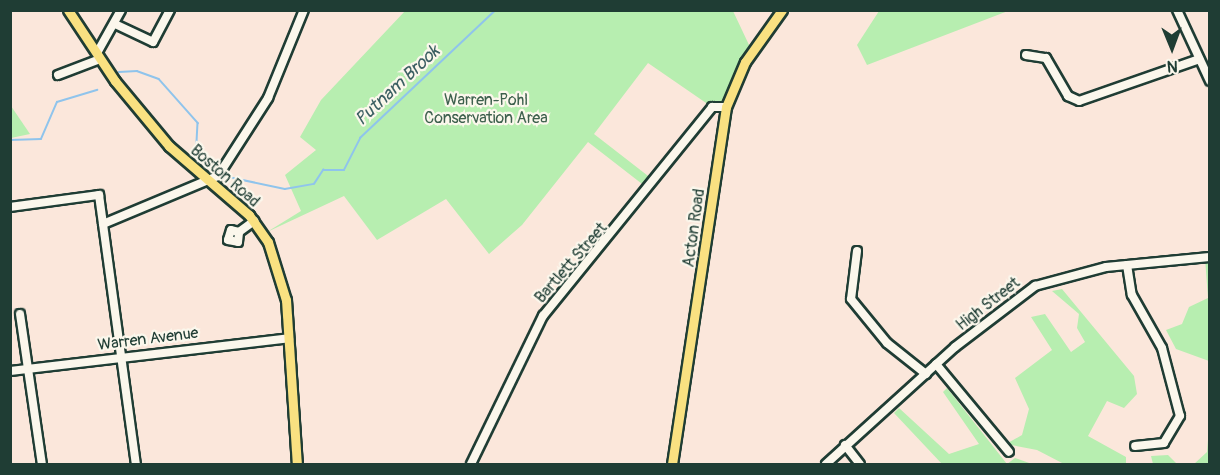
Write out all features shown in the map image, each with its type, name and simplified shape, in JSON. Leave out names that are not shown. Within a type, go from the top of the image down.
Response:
[{"type":"main road","name":"Boston Road","points":[[68,10],[98,56],[169,146],[254,221],[281,274],[289,338],[297,465]]},
{"type":"main road","name":"Acton Road","points":[[672,465],[726,107],[745,62],[782,10]]},
{"type":"street","points":[[58,75],[98,56],[121,10]]},
{"type":"street","points":[[115,24],[153,42],[170,10]]},
{"type":"street","points":[[103,224],[208,182],[268,98],[304,10]]},
{"type":"street","points":[[1177,10],[1197,60],[1209,81]]},
{"type":"street","points":[[1026,54],[1046,58],[1068,96],[1079,101],[1197,60]]},
{"type":"street","name":"Bartlett Street","points":[[471,465],[543,316],[712,107],[726,107]]},
{"type":"street","points":[[10,207],[99,195],[136,465]]},
{"type":"street","points":[[239,232],[254,221]]},
{"type":"street","points":[[857,251],[851,299],[887,343],[926,374]]},
{"type":"street","name":"High Street","points":[[826,465],[845,445],[936,364],[1035,286],[1127,265],[1209,257]]},
{"type":"street","points":[[1127,265],[1132,295],[1162,348],[1180,416],[1164,443],[1135,446]]},
{"type":"street","points":[[20,314],[42,465]]},
{"type":"street","name":"Warren Avenue","points":[[10,371],[121,356],[289,338]]},
{"type":"street","points":[[936,364],[1009,452]]},
{"type":"street","points":[[845,445],[860,465]]},
{"type":"green space","name":"Warren-Pohl Conservation Area","points":[[405,11],[733,11],[750,47],[722,101],[709,105],[648,63],[594,134],[652,179],[646,187],[588,142],[522,225],[489,254],[446,199],[377,240],[344,196],[267,232],[301,211],[285,175],[316,150],[300,137],[321,100]]},
{"type":"green space","points":[[879,11],[1008,11],[867,65],[857,45]]},
{"type":"green space","points":[[11,106],[30,134],[11,138]]},
{"type":"green space","points":[[1209,257],[1209,361],[1176,349],[1166,330],[1182,324],[1189,307],[1208,298],[1205,258]]},
{"type":"green space","points":[[1062,289],[1134,376],[1137,394],[1124,408],[1107,401],[1088,436],[1126,457],[1126,464],[1064,464],[1037,450],[1006,444],[1022,435],[1029,409],[1015,378],[1052,350],[1031,317],[1045,314],[1071,352],[1085,342],[1077,328],[1079,314],[1052,291]]},
{"type":"green space","points":[[947,388],[1007,464],[942,464],[894,413],[899,408],[949,454],[979,444],[943,392]]},
{"type":"green space","points":[[1209,427],[1209,464],[1194,464],[1207,452]]},
{"type":"green space","points":[[1168,455],[1177,464],[1153,464],[1151,456]]},
{"type":"green space","points":[[1015,458],[1032,464],[1007,464]]},
{"type":"waterway","name":"Putnam Brook","points":[[224,176],[285,189],[314,184],[323,170],[344,170],[360,138],[496,10]]},
{"type":"waterway","name":"Putnam Brook","points":[[119,72],[137,71],[159,79],[198,123],[196,156],[215,172]]},
{"type":"waterway","name":"Putnam Brook","points":[[10,140],[41,139],[57,102],[97,90]]}]
